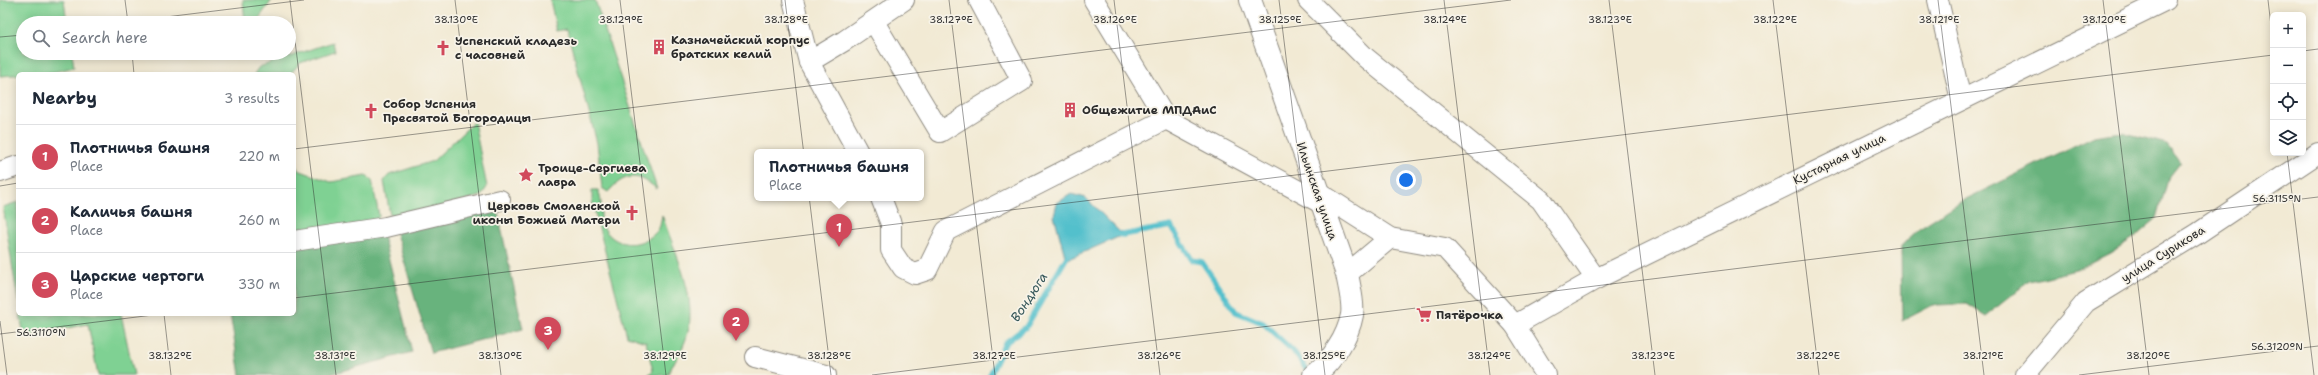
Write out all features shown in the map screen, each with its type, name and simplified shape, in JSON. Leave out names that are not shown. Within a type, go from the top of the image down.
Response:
[{"type":"main road","name":"Ильинская улица","points":[[1250,0],[1347,274],[1352,313],[1347,331],[1319,371]]},
{"type":"street","points":[[792,0],[809,62],[856,149]]},
{"type":"street","points":[[809,62],[874,22],[904,0]]},
{"type":"street","points":[[874,22],[940,132],[1022,81],[979,0]]},
{"type":"street","points":[[1094,0],[1166,119],[1319,198],[1390,238],[1445,248],[1516,325],[1546,375]]},
{"type":"street","points":[[1308,0],[1366,58],[1541,200],[1596,279]]},
{"type":"street","points":[[1938,0],[1961,100]]},
{"type":"street","name":"Кустарная улица","points":[[1516,325],[1596,279],[2166,0]]},
{"type":"street","points":[[882,201],[891,224],[891,250],[903,268],[915,274],[926,270],[946,231],[1166,119]]},
{"type":"street","name":"улица Сурикова","points":[[2025,375],[2086,302],[2197,234],[2318,153]]},
{"type":"street","points":[[0,172],[16,167]]},
{"type":"street","points":[[296,241],[386,227],[500,200]]},
{"type":"street","points":[[1347,274],[1390,238]]},
{"type":"street","points":[[755,357],[826,375]]},
{"type":"green space","points":[[0,0],[64,0],[66,16],[16,16],[16,60],[73,60],[74,67],[54,72],[16,72],[16,75],[0,76]]},
{"type":"green space","points":[[243,0],[272,0],[261,16],[244,16]]},
{"type":"green space","points":[[550,0],[595,0],[657,189],[650,183],[637,177],[626,178],[620,181],[608,192],[602,188],[597,143],[567,29],[557,31]]},
{"type":"green space","points":[[333,42],[335,51],[300,63],[292,72],[255,72],[259,67],[280,60],[296,60],[296,54]]},
{"type":"green space","points":[[474,122],[487,187],[481,196],[395,218],[390,215],[384,181],[389,175],[433,161]]},
{"type":"green space","points":[[2122,132],[2167,144],[2180,162],[2169,176],[2157,218],[2135,237],[2110,253],[2076,270],[2029,281],[1986,316],[1967,304],[1933,305],[1902,321],[1901,246],[1921,227],[1960,202],[2094,136]]},
{"type":"green space","points":[[296,166],[298,170],[331,182],[366,176],[372,180],[379,216],[376,221],[296,234]]},
{"type":"green space","points":[[592,190],[598,190],[600,195],[602,224],[613,238],[620,242],[628,244],[636,243],[644,241],[652,236],[659,228],[662,215],[686,284],[690,313],[686,340],[667,375],[648,375],[653,371],[646,342],[627,336],[592,201]]},
{"type":"green space","points":[[16,203],[16,288],[3,207]]},
{"type":"green space","points":[[496,204],[523,329],[431,353],[395,230]]},
{"type":"green space","points":[[382,232],[412,352],[328,375],[240,375],[230,316],[296,316],[296,247]]},
{"type":"green space","points":[[20,316],[121,316],[134,375],[98,375],[88,324],[24,336]]},
{"type":"water","points":[[1071,194],[1086,198],[1123,235],[1066,260],[1054,215],[1057,203]]},
{"type":"waterway","points":[[1116,234],[1123,235],[1171,226],[1192,260],[1202,262],[1236,312],[1263,323],[1295,353],[1309,373]]},
{"type":"waterway","name":"Вондюга","points":[[990,375],[1005,343],[1026,327],[1068,255]]},
{"type":"place","name":"Казначейский корпус братских келий","points":[[659,47]]},
{"type":"place","name":"Успенский кладезь с часовней","points":[[443,48]]},
{"type":"place","name":"Общежитие МПДАиС","points":[[1070,110]]},
{"type":"place","name":"Собор Успения Пресвятой Богородицы","points":[[371,111]]},
{"type":"place","name":"Троице-Сергиева лавра","points":[[526,175]]},
{"type":"place","name":"Церковь Смоленской иконы Божией Матери","points":[[632,213]]},
{"type":"place","name":"Плотничья башня","points":[[839,247]]},
{"type":"place","name":"Пятёрочка","points":[[1424,315]]},
{"type":"place","name":"Каличья башня","points":[[736,341]]},
{"type":"place","name":"Царские чертоги","points":[[548,350]]}]
